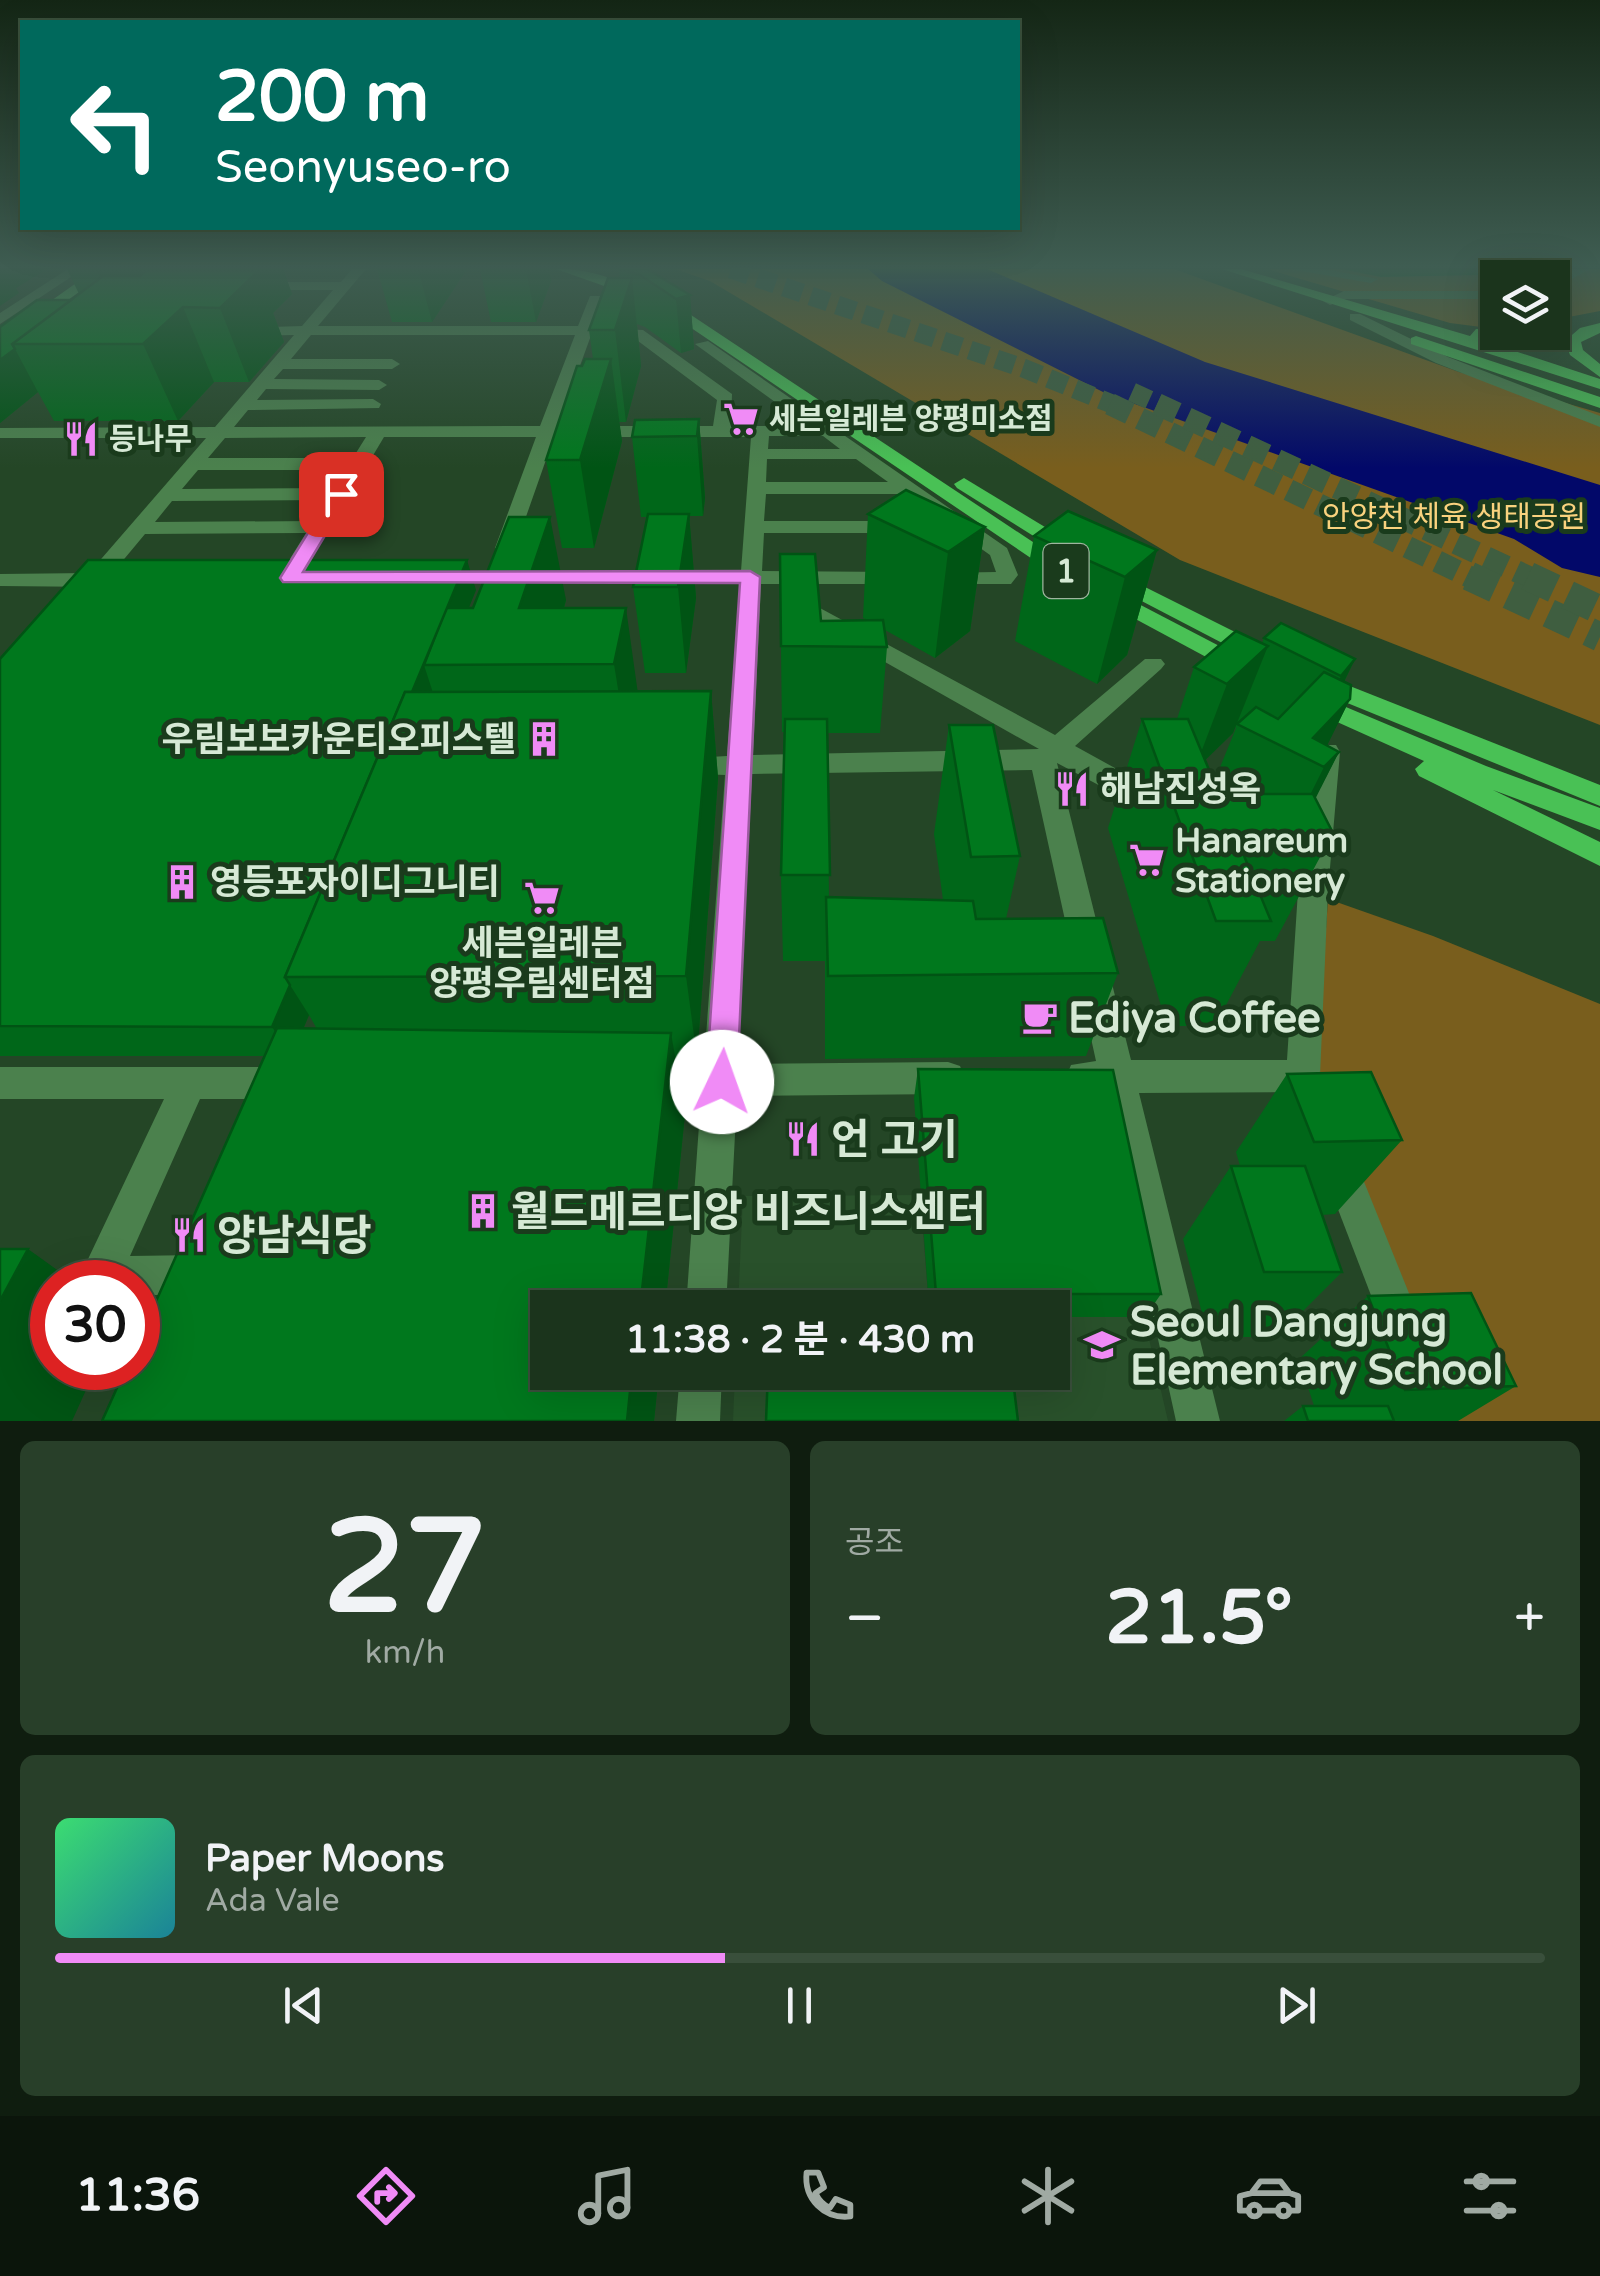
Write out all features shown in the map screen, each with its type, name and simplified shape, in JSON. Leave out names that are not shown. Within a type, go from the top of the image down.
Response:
[{"type":"main road","name":"1","points":[[712,335],[1066,571],[1255,673]]},
{"type":"main road","name":"1","points":[[733,335],[1093,565],[1178,614],[1477,773],[1600,818]]},
{"type":"main road","points":[[1399,335],[1468,362],[1600,403]]},
{"type":"main road","points":[[1428,335],[1600,388]]},
{"type":"main road","points":[[1449,335],[1600,388]]},
{"type":"main road","points":[[1580,335],[1574,341],[1579,355],[1600,372]]},
{"type":"main road","name":"1","points":[[1292,677],[1600,792]]},
{"type":"main road","points":[[1292,677],[1405,757],[1600,855]]},
{"type":"street","points":[[72,608],[303,335]]},
{"type":"street","points":[[481,612],[583,335]]},
{"type":"street","points":[[641,335],[726,398],[721,431]]},
{"type":"street","points":[[1391,335],[1442,360],[1600,422]]},
{"type":"street","points":[[0,360],[30,344]]},
{"type":"street","points":[[424,578],[1007,575],[1000,552],[702,344]]},
{"type":"street","points":[[284,358],[397,358]]},
{"type":"street","points":[[262,384],[379,385]]},
{"type":"street","points":[[244,405],[373,404],[355,432]]},
{"type":"street","points":[[707,1290],[760,431]]},
{"type":"street","points":[[0,433],[828,431]]},
{"type":"street","points":[[321,578],[281,578],[320,527],[379,432]]},
{"type":"street","points":[[758,454],[860,454]]},
{"type":"street","points":[[194,464],[315,464]]},
{"type":"street","points":[[756,488],[907,488]]},
{"type":"street","points":[[168,495],[341,494]]},
{"type":"street","points":[[139,528],[320,527]]},
{"type":"street","points":[[754,527],[961,527]]},
{"type":"street","points":[[750,577],[1050,754],[1176,815]]},
{"type":"street","points":[[0,580],[132,579]]},
{"type":"street","points":[[660,766],[1050,754],[1153,664]]},
{"type":"street","points":[[1327,752],[1303,1076],[1411,1348]]},
{"type":"street","points":[[1050,754],[1116,1077],[1198,1421]]},
{"type":"street","points":[[1279,872],[1314,891]]},
{"type":"street","points":[[1057,1078],[1303,1076]]},
{"type":"street","points":[[0,1083],[190,1083],[312,1077],[290,1118]]},
{"type":"street","points":[[622,1081],[978,1078]]},
{"type":"street","points":[[190,1083],[100,1276],[227,1284]]},
{"type":"street","points":[[698,1421],[700,1390]]},
{"type":"shaded area","points":[[990,335],[1142,335],[1205,362],[1600,485],[1600,577],[1562,568],[1514,539],[1107,394]]},
{"type":"shaded area","points":[[920,1195],[928,1290],[739,1290],[743,1196]]},
{"type":"shaded area","name":"Seoul Dangjung Elementary School","points":[[1070,1317],[1144,1317],[1168,1421],[733,1421],[734,1390],[1070,1390]]},
{"type":"green space","name":"안양천 체육 생태공원","points":[[801,335],[1357,335],[1459,372],[1600,413],[1600,725],[1180,560]]},
{"type":"green space","points":[[1328,899],[1433,936],[1600,1004],[1600,1421],[1453,1421],[1316,1077]]},
{"type":"building","points":[[0,335],[24,335],[12,344],[15,349],[0,360]]},
{"type":"building","points":[[24,335],[152,335],[143,344],[12,344]]},
{"type":"building","points":[[585,359],[611,359],[580,460],[546,460],[577,366],[582,366]]},
{"type":"building","points":[[699,419],[697,436],[632,437],[635,420]]},
{"type":"building","points":[[906,490],[985,527],[948,552],[868,514]]},
{"type":"building","points":[[1068,511],[1157,550],[1125,577],[1034,536]]},
{"type":"building","points":[[648,514],[689,514],[678,587],[633,587]]},
{"type":"building","points":[[509,517],[550,517],[519,608],[626,608],[614,664],[424,665],[446,608],[473,608]]},
{"type":"building","points":[[780,554],[815,554],[821,621],[883,620],[887,647],[781,646]]},
{"type":"building","name":"영등포자이디그니티","points":[[88,560],[467,560],[412,692],[405,692],[285,977],[290,985],[272,1027],[0,1026],[0,659]]},
{"type":"building","points":[[1281,623],[1355,659],[1341,676],[1264,638]]},
{"type":"building","points":[[1236,631],[1268,646],[1227,684],[1194,667]]},
{"type":"building","points":[[1324,672],[1351,685],[1350,699],[1313,738],[1339,752],[1324,767],[1237,724],[1256,707],[1278,719]]},
{"type":"building","points":[[711,691],[686,976],[285,977],[405,692]]},
{"type":"building","points":[[785,719],[827,719],[830,875],[781,875]]},
{"type":"building","points":[[1142,719],[1188,719],[1219,794],[1313,794],[1333,833],[1235,834],[1271,921],[1216,921]]},
{"type":"building","points":[[949,725],[993,725],[1020,856],[971,857]]},
{"type":"building","points":[[826,897],[973,901],[976,919],[1103,918],[1118,973],[828,976]]},
{"type":"building","name":"월드메르디앙 비즈니스센터","points":[[277,1028],[671,1033],[642,1290],[530,1290],[530,1390],[630,1390],[627,1421],[102,1421],[116,1390],[160,1390],[160,1292]]},
{"type":"building","points":[[918,1069],[1113,1070],[1161,1294],[936,1290]]},
{"type":"building","points":[[1371,1072],[1402,1140],[1314,1142],[1287,1074]]},
{"type":"building","points":[[1231,1166],[1305,1166],[1342,1272],[1264,1272]]},
{"type":"building","points":[[0,1249],[28,1249],[0,1301]]},
{"type":"building","points":[[1471,1293],[1516,1386],[1405,1390],[1368,1296]]},
{"type":"building","points":[[767,1390],[1014,1390],[1018,1421],[766,1421]]},
{"type":"building","points":[[1303,1406],[1388,1406],[1394,1421],[1308,1421]]},
{"type":"tunnel","points":[[927,335],[1117,406]]},
{"type":"tunnel","points":[[1132,392],[1163,406]]},
{"type":"tunnel","points":[[1110,404],[1474,579]]},
{"type":"tunnel","points":[[1157,404],[1533,579]]},
{"type":"tunnel","points":[[1469,576],[1600,637]]},
{"type":"tunnel","points":[[1528,576],[1600,610]]},
{"type":"place","name":"세븐일레븐 양평미소점","points":[[741,419]]},
{"type":"place","name":"등나무","points":[[81,439]]},
{"type":"place","name":"우림보보카운티오피스텔","points":[[544,739]]},
{"type":"place","name":"해남진성옥","points":[[1072,789]]},
{"type":"place","name":"Hanareum Stationery","points":[[1147,860]]},
{"type":"place","name":"영등포자이디그니티","points":[[182,882]]},
{"type":"place","name":"세븐일레븐 양평우림센터점","points":[[542,898]]},
{"type":"place","name":"Ediya Coffee","points":[[1040,1017]]},
{"type":"place","name":"언 고기","points":[[803,1139]]},
{"type":"place","name":"월드메르디앙 비즈니스센터","points":[[483,1211]]},
{"type":"place","name":"양남식당","points":[[189,1235]]},
{"type":"place","name":"Seoul Dangjung Elementary School","points":[[1102,1345]]},
{"type":"route","points":[[341,494],[290,578],[750,577],[722,1082]]}]
